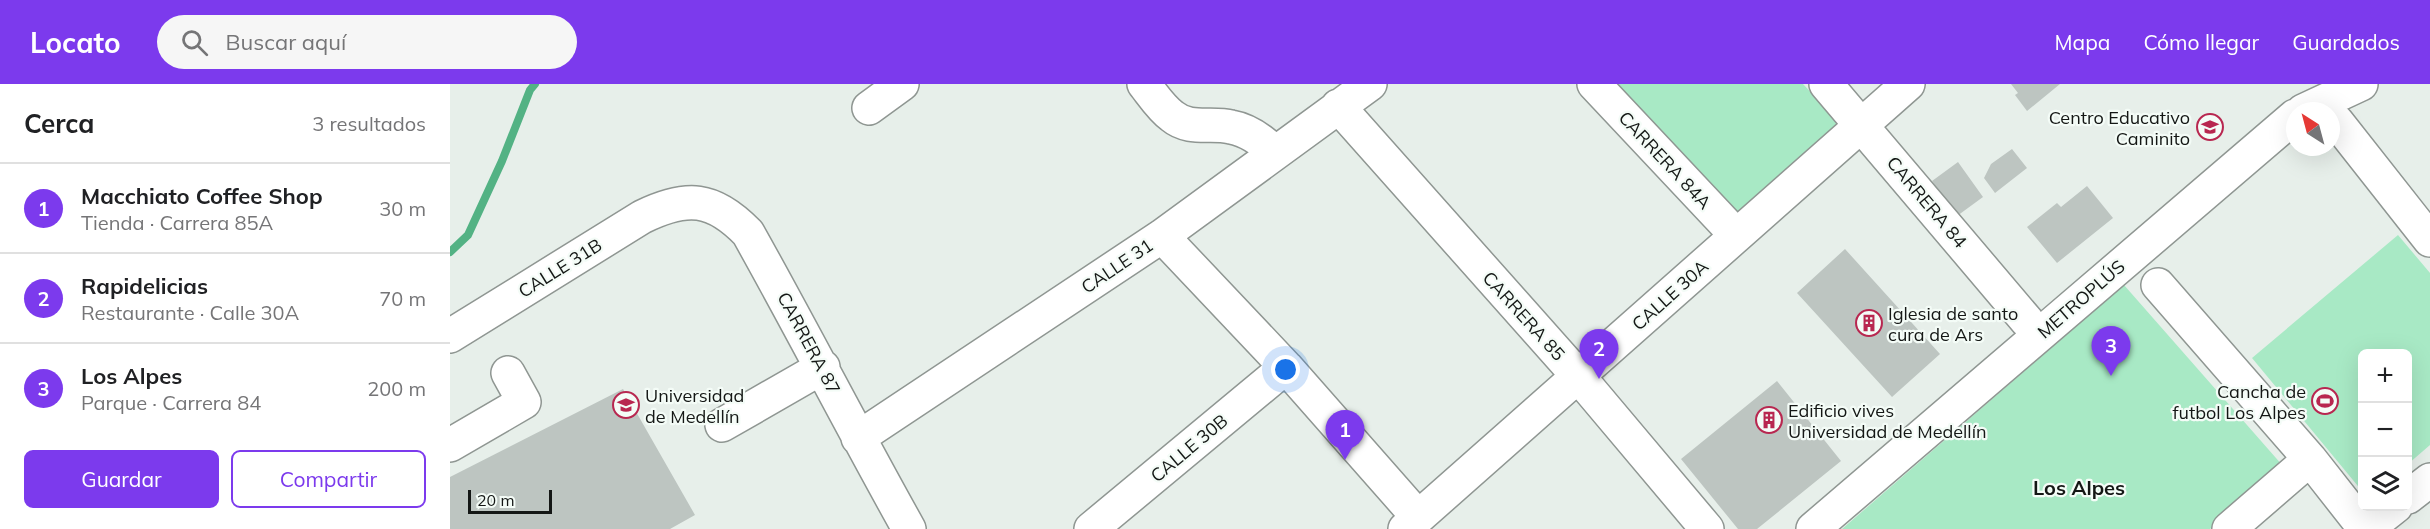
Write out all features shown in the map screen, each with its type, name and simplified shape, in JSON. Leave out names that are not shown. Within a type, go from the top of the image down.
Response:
[{"type":"street","points":[[869,108],[902,84]]},
{"type":"street","points":[[1144,84],[1172,117],[1196,127],[1228,126],[1241,130],[1262,141],[1275,153]]},
{"type":"street","name":"CALLE 31","points":[[858,438],[1162,236],[1370,84]]},
{"type":"street","name":"CARRERA 84A","points":[[1594,84],[1736,235]]},
{"type":"street","name":"CARRERA 84","points":[[1826,84],[2026,321]]},
{"type":"street","name":"CALLE 30A","points":[[1412,523],[1908,84]]},
{"type":"street","name":"METROPLÚS","points":[[1813,529],[2301,99],[2361,84]]},
{"type":"street","name":"CARRERA 85","points":[[1338,106],[1579,377],[1707,529]]},
{"type":"street","points":[[2340,126],[2430,240]]},
{"type":"street","name":"CARRERA 87","points":[[673,206],[690,201],[712,205],[731,216],[748,233],[823,367],[858,438],[909,529]]},
{"type":"street","name":"CALLE 31B","points":[[450,336],[642,217],[673,206]]},
{"type":"street","points":[[1162,236],[1287,367],[1412,523]]},
{"type":"street","points":[[2158,285],[2310,459],[2366,529],[2391,511]]},
{"type":"street","points":[[722,425],[823,367]]},
{"type":"street","name":"CALLE 30B","points":[[1091,529],[1287,367]]},
{"type":"street","points":[[450,445],[524,402],[508,373]]},
{"type":"street","points":[[2229,529],[2310,459]]},
{"type":"street","points":[[2412,494],[2430,480]]},
{"type":"green space","points":[[1613,84],[1803,84],[1843,126],[1740,223]]},
{"type":"green space","name":"Cancha de futbol Los Alpes","points":[[2398,235],[2430,273],[2430,445],[2412,461],[2412,349],[2358,349],[2358,486],[2252,358]]},
{"type":"green space","name":"Los Alpes","points":[[2124,285],[2283,466],[2210,529],[1842,529]]},
{"type":"building","points":[[2011,84],[2060,84],[2027,111],[2015,95],[2018,93]]},
{"type":"building","points":[[2012,149],[2027,168],[1995,193],[1984,178],[1991,164]]},
{"type":"building","points":[[1958,162],[1983,197],[1957,216],[1932,181]]},
{"type":"building","points":[[2087,186],[2113,218],[2057,263],[2027,227],[2057,203],[2061,207]]},
{"type":"building","name":"Iglesia de santo cura de Ars","points":[[1845,249],[1940,354],[1892,397],[1797,293]]},
{"type":"building","name":"Edificio vives Universidad de Medellín","points":[[1777,381],[1841,461],[1757,529],[1738,529],[1681,459]]},
{"type":"building","points":[[623,389],[695,515],[670,529],[450,529],[450,477]]},
{"type":"waterway","points":[[450,252],[468,235],[502,161],[530,90],[535,84]]},
{"type":"place","name":"Centro Educativo Caminito","points":[[2210,127]]},
{"type":"place","name":"Iglesia de santo cura de Ars","points":[[1869,323]]},
{"type":"place","name":"Los Alpes","points":[[2111,376]]},
{"type":"place","name":"Rapidelicias","points":[[1599,379]]},
{"type":"place","name":"Cancha de futbol Los Alpes","points":[[2325,401]]},
{"type":"place","name":"Universidad de Medellín","points":[[626,405]]},
{"type":"place","name":"Edificio vives Universidad de Medellín","points":[[1769,420]]},
{"type":"place","name":"Macchiato Coffee Shop","points":[[1345,460]]},
{"type":"district","name":"Los Alpes","points":[[2079,487]]}]
